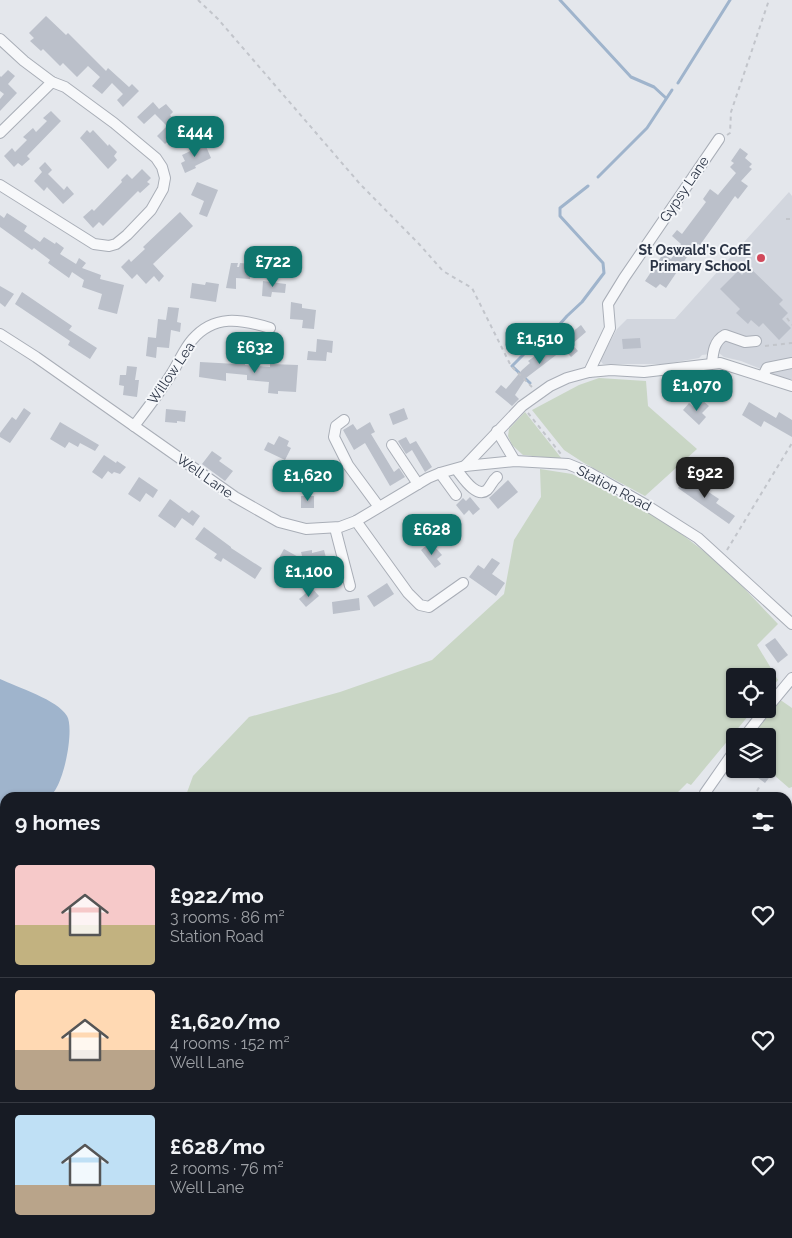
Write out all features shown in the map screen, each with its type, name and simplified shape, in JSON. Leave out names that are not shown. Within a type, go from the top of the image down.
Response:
[{"type":"street","points":[[0,39],[52,82],[65,87],[114,123],[156,158],[166,178],[163,190],[151,210],[116,244],[102,246],[94,244],[0,186]]},
{"type":"street","points":[[0,133],[52,82]]},
{"type":"street","name":"Gypsy Lane","points":[[589,372],[610,328],[608,304],[719,139]]},
{"type":"street","name":"Willow Lea","points":[[134,426],[160,392],[192,339],[208,326],[224,320],[246,320],[270,328]]},
{"type":"street","name":"Well Lane","points":[[0,334],[235,498],[279,522],[306,529],[335,528],[356,521],[440,473],[460,468],[515,460]]},
{"type":"street","points":[[712,364],[714,346],[719,338],[725,335],[745,342],[756,341]]},
{"type":"street","points":[[497,477],[486,490],[482,492],[476,491],[460,468],[522,406],[538,394],[567,378],[589,372],[611,370],[644,372],[720,363],[792,386]]},
{"type":"street","points":[[763,376],[768,368],[792,363]]},
{"type":"street","points":[[344,420],[336,426],[334,436],[348,465],[379,508]]},
{"type":"street","points":[[497,431],[515,460]]},
{"type":"street","points":[[392,445],[418,484]]},
{"type":"street","name":"Station Road","points":[[515,460],[568,464],[590,473],[646,504],[698,538],[792,624]]},
{"type":"street","points":[[440,473],[456,495]]},
{"type":"street","points":[[356,521],[408,593],[420,605],[429,607],[463,583]]},
{"type":"street","points":[[335,528],[350,586]]},
{"type":"street","points":[[776,697],[792,678]]},
{"type":"street","points":[[751,728],[759,718]]},
{"type":"street","points":[[706,792],[726,763]]},
{"type":"path","points":[[198,0],[218,19],[360,184],[443,270],[472,288],[511,366],[538,394]]},
{"type":"path","points":[[719,139],[730,132],[731,112],[769,0]]},
{"type":"path","points":[[786,219],[792,219]]},
{"type":"path","points":[[787,318],[792,325]]},
{"type":"path","points":[[756,341],[763,346],[792,343]]},
{"type":"path","points":[[522,406],[568,464]]},
{"type":"path","points":[[719,557],[728,550],[792,443]]},
{"type":"path","points":[[756,792],[761,784]]},
{"type":"shaded area","name":"St Oswald's CofE Primary School","points":[[789,192],[792,196],[792,379],[786,379],[741,361],[724,357],[719,353],[665,364],[603,364],[600,360],[617,329],[627,319],[675,319]]},
{"type":"green space","points":[[599,378],[646,381],[648,406],[697,449],[645,496],[564,450],[532,410],[579,385]]},
{"type":"green space","points":[[525,412],[562,459],[523,455],[512,445],[508,436],[509,429]]},
{"type":"green space","points":[[540,469],[572,474],[662,519],[723,566],[778,624],[757,645],[771,668],[726,668],[726,718],[747,718],[738,728],[726,728],[726,743],[691,785],[687,783],[678,792],[187,792],[193,776],[249,717],[340,692],[432,660],[504,594],[514,540],[541,497]]},
{"type":"green space","points":[[779,699],[792,708],[792,787],[789,788],[776,777],[776,728],[756,728],[764,718],[776,718],[776,703]]},
{"type":"water","points":[[0,679],[46,699],[62,710],[67,716],[70,734],[66,760],[54,792],[0,792]]},
{"type":"building","points":[[46,16],[66,35],[68,33],[106,71],[108,68],[129,87],[132,84],[139,91],[123,107],[117,100],[123,94],[112,83],[102,94],[92,86],[100,77],[88,66],[77,77],[63,63],[60,66],[43,49],[41,51],[30,41],[34,38],[29,33]]},
{"type":"building","points":[[8,70],[15,76],[8,84],[17,93],[0,111],[0,99],[4,94],[0,91],[0,76]]},
{"type":"building","points":[[153,102],[159,109],[166,104],[173,112],[170,115],[189,135],[183,141],[176,134],[165,144],[157,136],[167,126],[155,114],[144,124],[137,117]]},
{"type":"building","points":[[51,111],[61,121],[27,156],[30,159],[22,166],[18,163],[14,167],[4,156],[12,148],[15,152],[27,140],[23,137],[33,128],[36,132],[47,121],[43,118]]},
{"type":"building","points":[[87,130],[90,133],[93,130],[108,146],[109,144],[117,152],[114,156],[117,160],[108,169],[80,138]]},
{"type":"building","points":[[205,144],[211,158],[185,173],[181,163],[185,161],[182,155]]},
{"type":"building","points":[[740,148],[748,154],[745,158],[752,164],[749,167],[752,169],[741,181],[748,186],[738,199],[735,196],[700,245],[698,244],[691,251],[666,288],[660,284],[656,288],[645,281],[663,254],[671,259],[681,244],[672,236],[677,230],[682,234],[706,202],[703,199],[710,189],[718,195],[736,173],[730,167],[734,163],[731,161]]},
{"type":"building","points":[[45,162],[52,170],[48,174],[64,190],[67,186],[74,194],[63,204],[47,187],[44,191],[34,181],[42,172],[39,168]]},
{"type":"building","points":[[142,169],[151,178],[147,182],[150,184],[140,193],[138,191],[103,226],[99,222],[93,228],[83,217],[92,209],[94,211],[122,182],[121,180],[127,174],[132,179]]},
{"type":"building","points":[[197,182],[218,190],[207,217],[199,214],[204,201],[191,195]]},
{"type":"building","points":[[180,212],[193,226],[153,264],[164,276],[159,282],[154,276],[146,284],[137,274],[132,279],[121,267],[129,259],[131,262],[145,249],[143,247]]},
{"type":"building","points":[[7,213],[27,226],[24,231],[40,242],[44,237],[55,244],[56,242],[64,248],[60,254],[76,264],[79,258],[86,263],[82,268],[101,275],[100,279],[124,285],[117,314],[98,309],[102,294],[82,287],[84,280],[72,272],[69,278],[48,263],[50,260],[34,248],[32,250],[0,227],[0,215],[4,218]]},
{"type":"building","points":[[231,263],[238,263],[237,267],[239,267],[240,263],[252,264],[250,279],[236,278],[236,289],[226,288]]},
{"type":"building","points":[[749,267],[783,300],[779,304],[788,313],[782,319],[791,328],[779,340],[763,323],[759,327],[751,320],[748,324],[736,313],[740,309],[720,289],[738,271],[742,275]]},
{"type":"building","points":[[263,281],[286,284],[285,293],[272,292],[271,297],[262,296]]},
{"type":"building","points":[[206,282],[219,284],[216,302],[190,298],[192,283],[205,285]]},
{"type":"building","points":[[0,286],[14,294],[5,307],[0,303]]},
{"type":"building","points":[[22,292],[72,326],[69,330],[97,348],[90,359],[68,345],[70,341],[15,304]]},
{"type":"building","points":[[291,302],[302,304],[302,308],[316,310],[314,329],[302,328],[303,320],[290,319]]},
{"type":"building","points":[[168,307],[179,308],[177,322],[181,323],[180,332],[171,330],[169,348],[157,347],[156,358],[146,356],[148,337],[156,338],[158,319],[166,320]]},
{"type":"building","points":[[581,325],[586,332],[572,344],[578,351],[571,357],[564,349],[526,378],[515,395],[519,399],[512,406],[495,392],[501,385],[506,389],[530,363],[528,361],[545,349],[547,352]]},
{"type":"building","points":[[640,338],[641,348],[623,349],[622,339]]},
{"type":"building","points":[[317,339],[333,341],[332,353],[327,352],[326,361],[307,360],[308,351],[316,352]]},
{"type":"building","points":[[237,355],[246,356],[245,365],[270,367],[270,364],[298,365],[296,392],[278,391],[278,394],[268,393],[269,382],[247,380],[247,375],[226,373],[226,381],[199,377],[200,362],[237,364]]},
{"type":"building","points":[[127,366],[137,367],[135,380],[139,380],[137,397],[123,395],[124,386],[119,385],[120,375],[126,375]]},
{"type":"building","points":[[702,400],[709,406],[702,413],[706,417],[699,425],[683,410],[689,403],[695,408]]},
{"type":"building","points":[[749,402],[776,418],[779,412],[792,420],[792,437],[764,421],[761,427],[742,415]]},
{"type":"building","points":[[24,408],[31,413],[10,443],[0,437],[0,433],[12,417],[16,420]]},
{"type":"building","points":[[404,408],[408,419],[393,425],[389,414]]},
{"type":"building","points":[[166,409],[186,411],[185,422],[165,422]]},
{"type":"building","points":[[60,422],[99,445],[95,451],[80,443],[78,447],[69,442],[65,448],[50,439]]},
{"type":"building","points":[[370,422],[375,432],[371,434],[394,472],[399,468],[405,477],[390,486],[365,443],[354,450],[343,430],[353,424],[357,430]]},
{"type":"building","points":[[279,436],[289,441],[287,446],[291,448],[285,460],[264,450],[268,442],[274,445]]},
{"type":"building","points":[[406,437],[410,444],[416,441],[432,467],[425,472],[412,450],[406,454],[398,441]]},
{"type":"building","points":[[212,451],[222,458],[219,461],[233,471],[225,481],[202,464]]},
{"type":"building","points":[[104,455],[126,467],[120,474],[114,472],[112,474],[108,471],[102,479],[92,472]]},
{"type":"building","points":[[139,477],[158,490],[153,498],[146,493],[140,502],[128,494]]},
{"type":"building","points":[[686,477],[719,499],[716,503],[735,516],[729,524],[678,488]]},
{"type":"building","points":[[508,480],[518,492],[498,509],[489,498]]},
{"type":"building","points":[[301,496],[314,496],[314,508],[301,508]]},
{"type":"building","points":[[470,497],[480,509],[473,515],[469,510],[464,515],[456,505],[463,498],[466,501]]},
{"type":"building","points":[[170,499],[189,513],[192,510],[200,516],[193,526],[182,518],[175,528],[158,516]]},
{"type":"building","points":[[204,527],[231,548],[262,568],[255,579],[223,558],[221,562],[214,558],[217,554],[195,539]]},
{"type":"building","points":[[427,545],[431,550],[435,547],[442,555],[437,559],[441,564],[435,568],[421,550]]},
{"type":"building","points":[[284,549],[302,559],[287,563],[279,558]]},
{"type":"building","points":[[312,550],[312,553],[324,550],[329,569],[307,575],[301,552]]},
{"type":"building","points":[[492,558],[500,563],[492,574],[505,583],[496,596],[469,577],[478,565],[484,569]]},
{"type":"building","points":[[387,583],[394,594],[374,607],[367,596]]},
{"type":"building","points":[[312,588],[319,596],[306,607],[299,599]]},
{"type":"building","points":[[359,598],[360,610],[333,614],[332,602]]},
{"type":"building","points":[[775,638],[788,655],[778,663],[765,645]]},
{"type":"building","points":[[758,778],[769,778],[765,783]]},
{"type":"waterway","points":[[560,0],[631,77],[654,87],[666,98]]},
{"type":"waterway","points":[[678,83],[730,0]]},
{"type":"waterway","points":[[598,177],[647,128],[672,90]]},
{"type":"waterway","points":[[530,383],[512,366],[530,348],[552,333],[582,302],[604,273],[603,263],[560,216],[560,208],[588,186]]},
{"type":"place","name":"St Oswald's CofE Primary School","points":[[761,258]]}]
